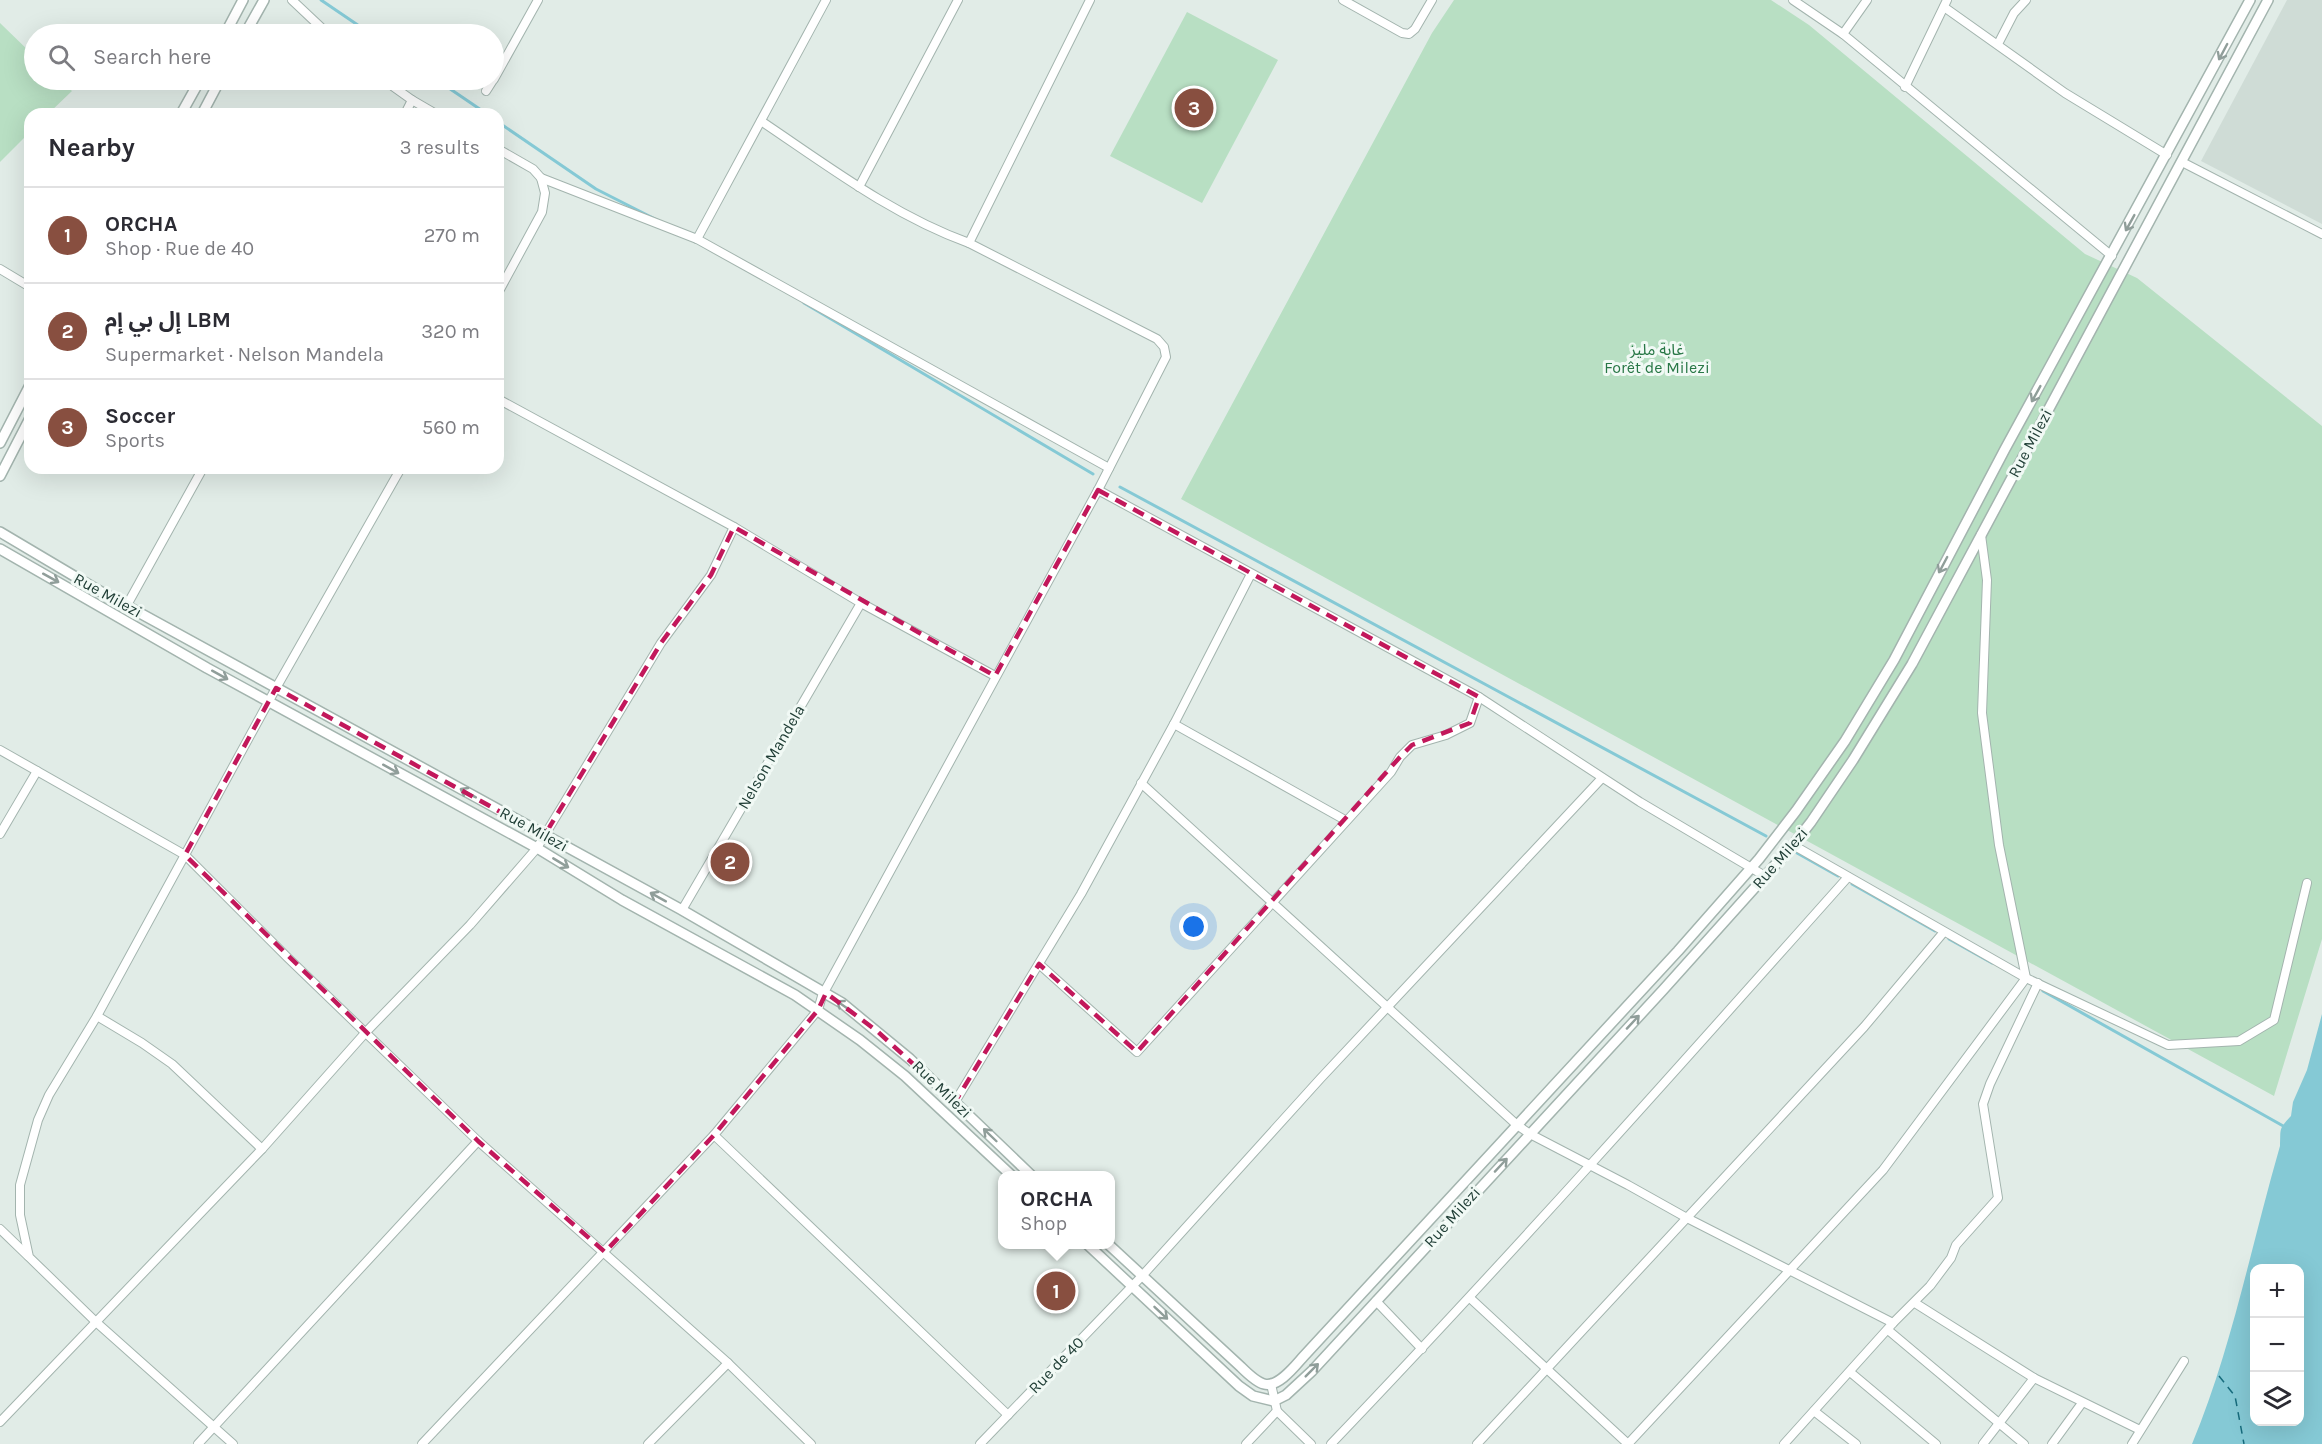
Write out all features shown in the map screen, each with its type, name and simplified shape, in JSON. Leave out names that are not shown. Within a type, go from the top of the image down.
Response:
[{"type":"street","points":[[230,24],[243,0]]},
{"type":"street","points":[[251,24],[264,0]]},
{"type":"street","points":[[292,0],[317,24]]},
{"type":"street","points":[[504,60],[538,0]]},
{"type":"street","points":[[697,239],[826,0]]},
{"type":"street","points":[[859,187],[958,0]]},
{"type":"street","points":[[969,243],[1090,0]]},
{"type":"street","points":[[1342,0],[1402,33],[1409,34],[1415,29],[1432,0]]},
{"type":"street","points":[[1793,0],[1843,34],[2112,256]]},
{"type":"street","points":[[1843,34],[1866,0]]},
{"type":"street","points":[[1998,44],[2014,13],[2026,0]]},
{"type":"street","name":"Rue Milezi","points":[[1271,1384],[1281,1378],[1303,1357],[1517,1125],[1752,867],[1796,811],[1845,741],[1894,660],[1984,489],[2250,0]]},
{"type":"street","name":"Rue Milezi","points":[[1274,1401],[1286,1395],[1312,1371],[1765,876],[1811,822],[1853,760],[1912,664],[2268,0]]},
{"type":"street","points":[[1905,87],[1946,4],[2065,93],[2167,155]]},
{"type":"street","points":[[184,108],[194,90]]},
{"type":"street","points":[[205,108],[215,90]]},
{"type":"street","points":[[398,90],[426,108]]},
{"type":"street","points":[[408,108],[412,100]]},
{"type":"street","points":[[422,1444],[714,1135],[818,1010],[824,992],[1098,490],[1166,357],[1164,347],[1157,339],[969,243],[894,210],[761,121]]},
{"type":"street","points":[[504,152],[533,169],[541,178],[545,193],[542,212],[504,282]]},
{"type":"street","points":[[2182,162],[2322,234]]},
{"type":"street","points":[[541,178],[697,239],[1109,468]]},
{"type":"street","points":[[0,269],[24,283]]},
{"type":"street","points":[[0,443],[24,397]]},
{"type":"street","points":[[504,402],[734,527],[861,603],[995,675]]},
{"type":"street","points":[[0,476],[24,430]]},
{"type":"street","points":[[127,605],[200,474]]},
{"type":"street","points":[[29,1257],[20,1215],[20,1185],[38,1120],[49,1095],[97,1016],[276,688],[398,474]]},
{"type":"street","points":[[1098,490],[1479,697],[1602,778],[1765,876]]},
{"type":"street","points":[[0,1422],[262,1149],[366,1032],[470,925],[537,849],[661,643],[711,575],[734,527]]},
{"type":"street","name":"Rue Milezi","points":[[0,532],[276,688],[682,910],[842,1003],[910,1059],[1027,1171]]},
{"type":"street","points":[[1470,1298],[1628,1444],[1883,1170],[2026,978],[1999,845],[1982,713],[1987,580],[1981,535]]},
{"type":"street","name":"Rue Milezi","points":[[0,549],[270,702],[537,849],[622,900],[795,994],[905,1076],[1007,1171]]},
{"type":"street","points":[[955,1101],[1081,894],[1174,724],[1251,574]]},
{"type":"street","name":"Nelson Mandela","points":[[682,910],[861,603]]},
{"type":"street","points":[[1039,964],[1137,1052],[1345,820],[1391,772],[1400,757],[1412,745],[1446,735],[1470,723],[1479,697]]},
{"type":"street","points":[[1174,724],[1345,820]]},
{"type":"street","points":[[0,750],[185,855],[478,1141],[728,1363],[811,1444]]},
{"type":"street","points":[[0,834],[38,771]]},
{"type":"street","name":"Rue de 40","points":[[980,1444],[1142,1276],[1320,1079],[1602,778]]},
{"type":"street","points":[[1141,783],[1517,1125],[1590,1167],[1628,1185],[1890,1326],[1999,1425],[2024,1444]]},
{"type":"street","points":[[1793,845],[1943,933],[2026,978],[2168,1045],[2239,1041],[2274,1020],[2307,884]]},
{"type":"street","points":[[1331,1444],[1470,1298],[1590,1167],[1848,877]]},
{"type":"street","points":[[1478,1444],[1864,1027],[1943,933]]},
{"type":"street","points":[[1784,1444],[1890,1326],[1915,1303],[1951,1258],[1956,1245],[1998,1197],[1983,1104],[1990,1084],[2038,983]]},
{"type":"street","points":[[97,1016],[172,1064],[262,1149]]},
{"type":"street","points":[[714,1135],[1008,1415]]},
{"type":"street","points":[[198,1444],[478,1141]]},
{"type":"street","points":[[0,1229],[96,1322],[233,1444]]},
{"type":"street","points":[[1092,1249],[1239,1386],[1253,1396],[1274,1401]]},
{"type":"street","points":[[1112,1249],[1241,1367],[1264,1384],[1271,1384],[1277,1411],[1311,1444]]},
{"type":"street","points":[[1376,1301],[1422,1349]]},
{"type":"street","points":[[1915,1303],[2034,1378],[2140,1430]]},
{"type":"street","points":[[2132,1444],[2184,1361]]},
{"type":"street","points":[[648,1444],[728,1363]]},
{"type":"street","points":[[1850,1372],[1936,1444]]},
{"type":"street","points":[[1983,1444],[2034,1378]]},
{"type":"street","points":[[2052,1444],[2082,1403]]},
{"type":"street","points":[[1246,1444],[1277,1411]]},
{"type":"street","points":[[1814,1411],[1856,1444]]},
{"type":"highlighted area","points":[[1098,490],[1479,697],[1470,723],[1412,745],[1400,757],[1137,1052],[1039,964],[955,1102],[877,1031],[826,993],[818,1010],[714,1135],[605,1252],[478,1141],[185,855],[276,688],[544,836],[661,643],[711,575],[734,527],[995,676]]},
{"type":"shaded area","points":[[2287,0],[2322,0],[2322,224],[2201,161]]},
{"type":"green space","name":"غابة مليز Forêt de Milezi","points":[[1454,0],[1771,0],[1809,25],[2085,254],[2137,278],[2322,426],[2322,939],[2274,1096],[1181,499],[1432,33]]},
{"type":"green space","points":[[1187,12],[1278,60],[1202,203],[1110,156]]},
{"type":"green space","points":[[0,23],[24,46],[24,90],[72,91],[54,108],[24,108],[24,138],[0,162]]},
{"type":"water","points":[[2322,1014],[2322,1444],[2192,1444],[2230,1334],[2280,1146],[2281,1130],[2291,1116],[2293,1102],[2307,1070]]},
{"type":"waterway","points":[[321,0],[356,24]]},
{"type":"waterway","points":[[452,90],[478,108]]},
{"type":"waterway","points":[[504,126],[596,189],[657,220]]},
{"type":"waterway","points":[[804,303],[1093,474]]},
{"type":"waterway","points":[[1120,487],[1766,836]]},
{"type":"waterway","points":[[1797,853],[1838,876]]},
{"type":"waterway","points":[[1852,884],[1935,931]]},
{"type":"waterway","points":[[1949,939],[1992,963]]},
{"type":"waterway","points":[[2043,991],[2285,1127]]},
{"type":"ferry route","points":[[2219,1376],[2235,1396],[2244,1444]]},
{"type":"place","name":"Soccer","points":[[1194,108]]},
{"type":"place","name":"إل بي إم LBM","points":[[730,862]]},
{"type":"place","name":"ORCHA","points":[[1056,1291]]}]
